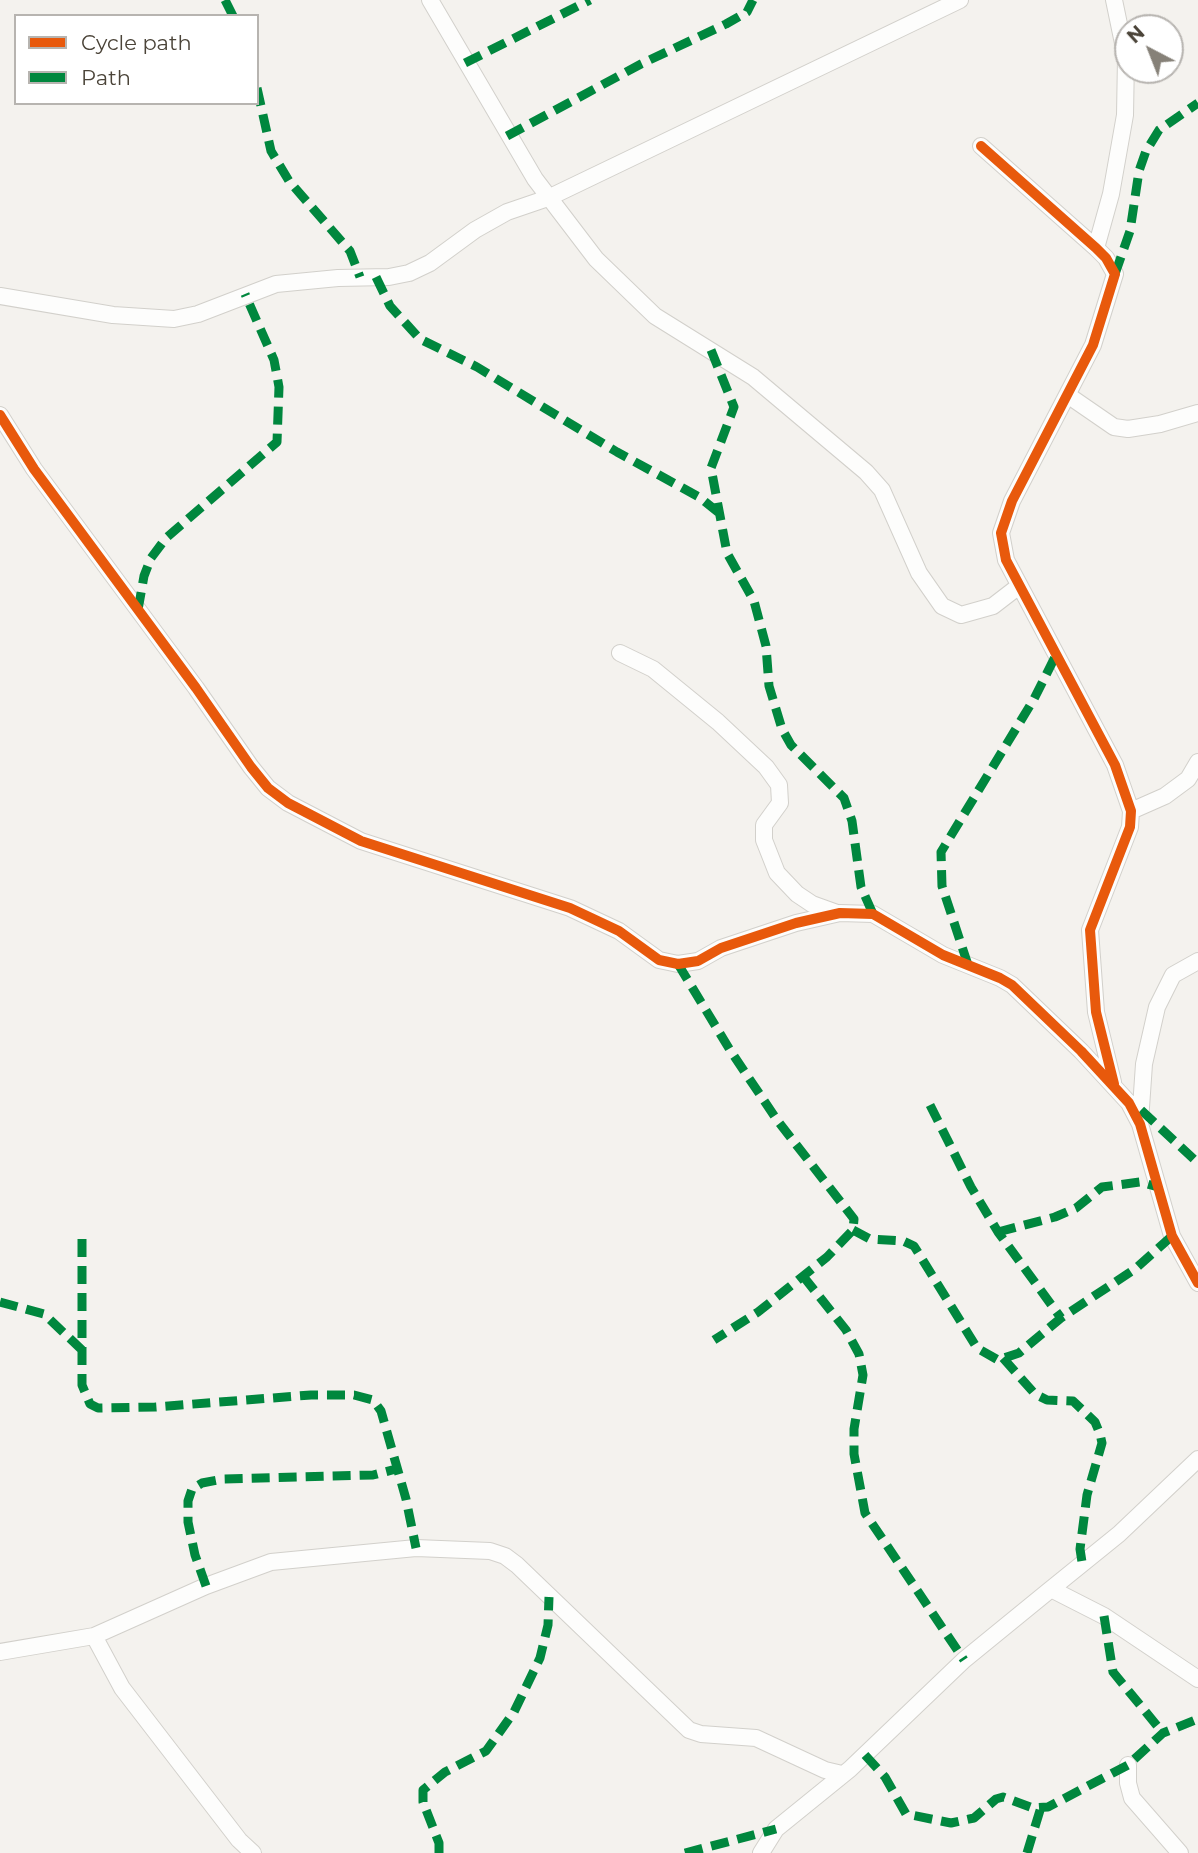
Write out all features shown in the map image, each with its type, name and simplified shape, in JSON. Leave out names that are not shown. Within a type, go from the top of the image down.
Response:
[{"type":"street","points":[[430,0],[500,124],[548,198],[613,278],[655,316],[752,377],[866,472],[882,490],[919,573],[942,606],[961,615],[993,606],[1019,586]]},
{"type":"street","points":[[0,296],[113,315],[174,319],[198,314],[276,284],[338,278],[389,277],[409,272],[430,263],[499,216],[548,198],[960,0]]},
{"type":"street","points":[[1096,248],[1111,194],[1125,115],[1126,58],[1114,0]]},
{"type":"street","points":[[981,146],[1096,248],[1106,258],[1115,274],[1093,345],[1069,396],[1012,501],[1001,533],[1006,560],[1115,765],[1131,811],[1130,827],[1090,930],[1096,1012],[1114,1084]]},
{"type":"street","points":[[1069,396],[1114,427],[1128,429],[1160,424],[1198,413]]},
{"type":"street","points":[[0,415],[33,469],[197,688],[251,767],[268,788],[288,803],[361,841],[570,908],[619,931],[659,960],[678,964],[698,961],[721,948],[796,923],[840,913],[873,914],[943,955],[1006,981],[1114,1084],[1140,1124],[1172,1236],[1198,1283]]},
{"type":"street","points":[[620,653],[653,669],[718,722],[766,767],[779,785],[780,803],[764,825],[764,840],[777,873],[811,904],[840,913]]},
{"type":"street","points":[[1131,811],[1165,796],[1188,779],[1198,762]]},
{"type":"street","points":[[1140,1124],[1144,1064],[1157,1007],[1173,975],[1198,961]]},
{"type":"street","points":[[761,1853],[776,1829],[850,1769],[964,1660],[1119,1534],[1198,1460]]},
{"type":"street","points":[[0,1652],[94,1636],[230,1576],[271,1562],[415,1548],[490,1551],[505,1556],[517,1566],[689,1730],[701,1734],[756,1738],[825,1770],[842,1774]]},
{"type":"street","points":[[1051,1589],[1104,1616],[1198,1679]]},
{"type":"street","points":[[94,1636],[122,1688],[239,1840],[253,1853]]},
{"type":"street","points":[[1128,1765],[1132,1798],[1180,1853]]},
{"type":"marked path","points":[[225,0],[232,14]]},
{"type":"marked path","points":[[465,63],[590,0]]},
{"type":"marked path","points":[[507,136],[641,64],[726,24],[747,12],[753,0]]},
{"type":"marked path","points":[[259,97],[271,151],[289,181],[350,251],[360,277]]},
{"type":"marked path","points":[[1115,274],[1130,231],[1139,171],[1146,151],[1159,130],[1198,103]]},
{"type":"marked path","points":[[376,277],[390,306],[420,339],[477,367],[617,452],[699,497],[719,513]]},
{"type":"marked path","points":[[138,610],[144,576],[151,558],[166,538],[277,442],[279,387],[274,360],[245,294]]},
{"type":"marked path","points":[[711,350],[734,407],[711,468],[727,553],[754,601],[766,646],[769,686],[782,729],[791,745],[844,798],[852,821],[861,887],[873,914]]},
{"type":"marked path","points":[[968,965],[942,886],[941,852],[1034,699],[1056,655]]},
{"type":"marked path","points":[[678,964],[730,1050],[777,1120],[854,1219],[853,1230],[827,1257],[758,1312],[714,1340]]},
{"type":"marked path","points":[[930,1105],[971,1187],[998,1232],[1061,1318]]},
{"type":"marked path","points":[[1141,1110],[1198,1163]]},
{"type":"marked path","points":[[998,1232],[1055,1217],[1076,1208],[1102,1187],[1140,1182],[1158,1187]]},
{"type":"marked path","points":[[853,1230],[870,1239],[903,1241],[914,1246],[977,1348],[998,1360],[1019,1353],[1061,1318],[1135,1269],[1172,1236]]},
{"type":"marked path","points":[[82,1239],[82,1385],[90,1404],[98,1408],[155,1407],[311,1395],[354,1395],[373,1400],[381,1411],[406,1499],[416,1548]]},
{"type":"marked path","points":[[803,1276],[846,1330],[859,1354],[863,1375],[854,1429],[854,1454],[865,1513],[964,1660]]},
{"type":"marked path","points":[[0,1302],[44,1314],[82,1350]]},
{"type":"marked path","points":[[1003,1358],[1035,1394],[1047,1400],[1073,1401],[1095,1422],[1100,1434],[1102,1443],[1087,1495],[1080,1549],[1082,1562]]},
{"type":"marked path","points":[[206,1586],[195,1555],[188,1522],[188,1501],[192,1489],[202,1483],[223,1479],[373,1475],[396,1469]]},
{"type":"marked path","points":[[439,1853],[439,1843],[423,1802],[423,1790],[445,1772],[486,1751],[514,1712],[540,1658],[548,1625],[549,1597]]},
{"type":"marked path","points":[[1104,1616],[1113,1672],[1163,1733]]},
{"type":"marked path","points":[[865,1755],[885,1777],[906,1814],[951,1823],[974,1818],[996,1799],[1003,1797],[1033,1808],[1048,1807],[1128,1765],[1163,1733],[1198,1719]]},
{"type":"marked path","points":[[1027,1853],[1041,1807]]},
{"type":"marked path","points":[[685,1853],[776,1829]]},
{"type":"cycle path","points":[[981,146],[1096,248],[1106,258],[1115,274],[1093,345],[1012,501],[1001,533],[1006,560],[1115,765],[1131,811],[1130,827],[1090,930],[1096,1012],[1114,1084]]},
{"type":"cycle path","points":[[0,415],[34,469],[251,767],[268,788],[288,803],[361,841],[570,908],[619,931],[659,960],[678,964],[698,961],[721,948],[796,923],[840,913],[873,914],[943,955],[1000,978],[1012,985],[1081,1051],[1129,1103],[1140,1124],[1172,1236],[1198,1283]]}]
